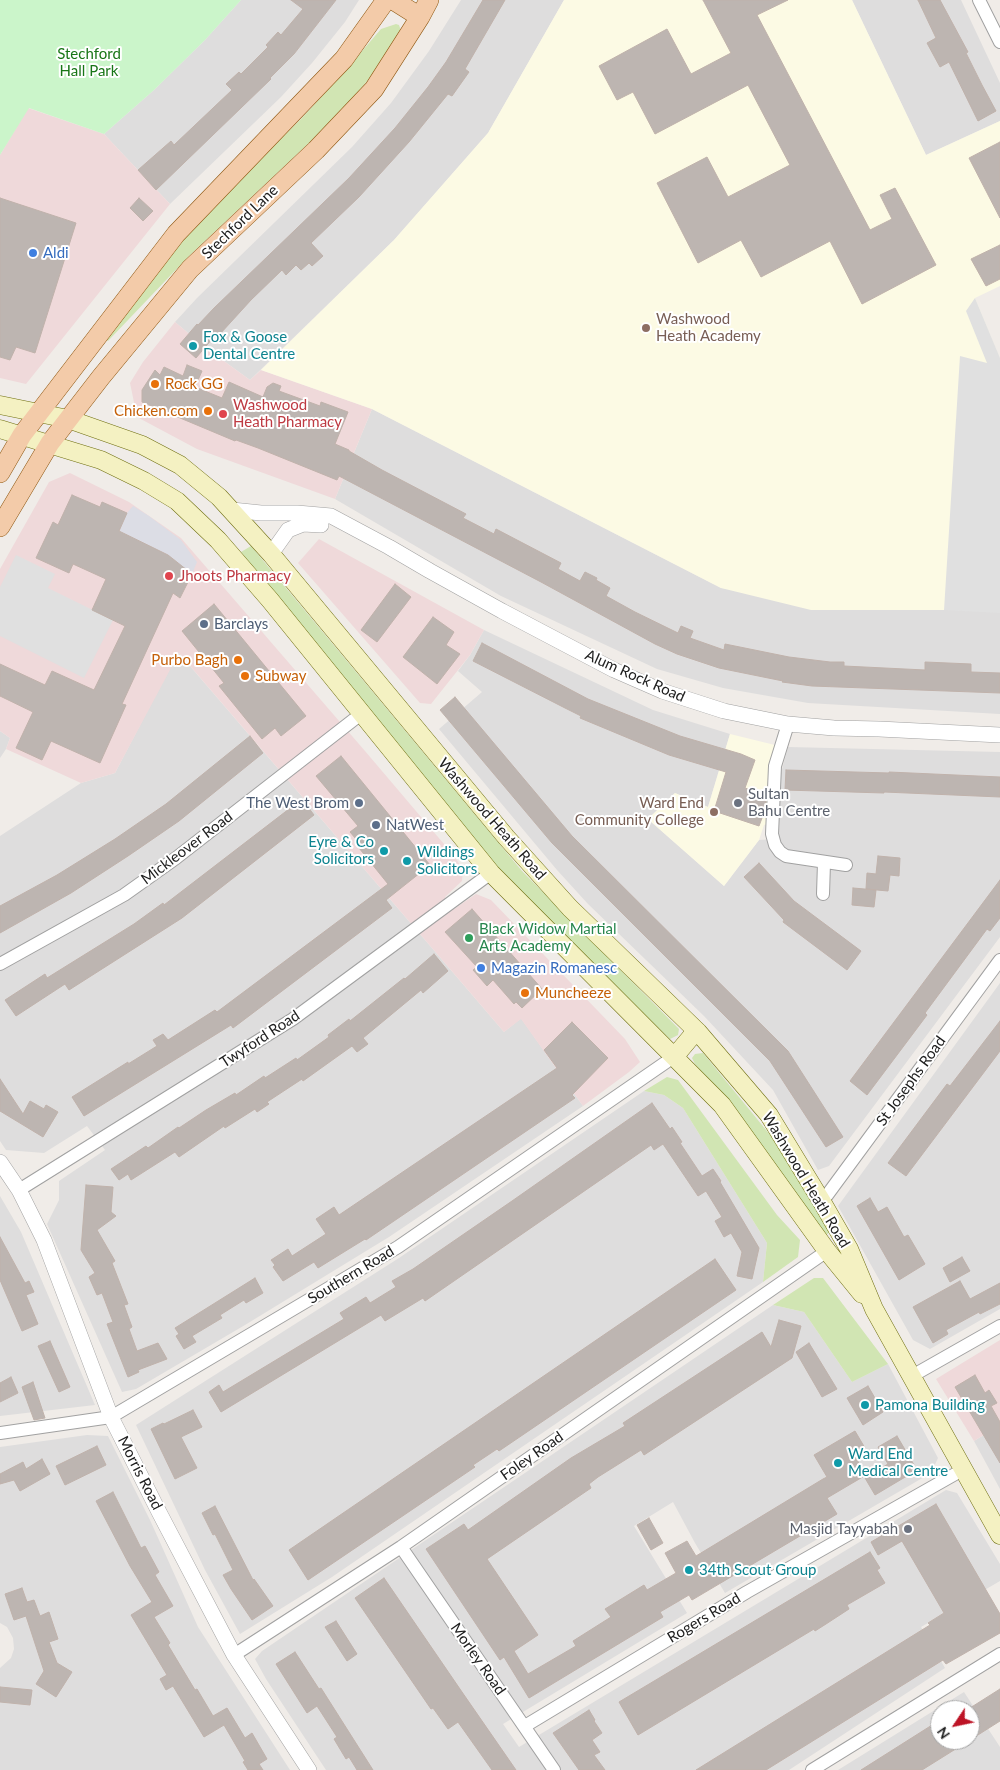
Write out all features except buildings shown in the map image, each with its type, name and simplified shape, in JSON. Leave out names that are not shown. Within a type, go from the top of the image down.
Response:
[{"type":"main road","points":[[0,473],[22,435],[37,414],[176,234],[344,59],[386,0]]},
{"type":"main road","points":[[393,0],[420,17]]},
{"type":"main road","name":"Stechford Lane","points":[[0,528],[50,444],[68,419],[190,269],[316,150],[374,89],[429,0]]},
{"type":"main road","name":"Washwood Heath Road","points":[[0,405],[68,419],[142,445],[180,465],[219,497],[271,554],[506,837],[570,908],[696,1031],[769,1115],[822,1202],[849,1249],[874,1308],[1000,1535]]},
{"type":"main road","name":"Washwood Heath Road","points":[[0,429],[101,460],[144,481],[177,501],[218,540],[270,600],[491,873],[722,1105],[826,1251],[874,1308]]},
{"type":"main road","points":[[675,1056],[696,1031]]},
{"type":"street","points":[[979,0],[1000,42]]},
{"type":"street","name":"Alum Rock Road","points":[[232,510],[332,516],[430,572],[614,670],[662,691],[724,711],[788,724],[834,728],[1000,735]]},
{"type":"street","name":"Alum Rock Road","points":[[271,554],[288,530],[303,524],[327,525],[357,531]]},
{"type":"street","name":"Mickleover Road","points":[[0,964],[124,895],[176,858],[361,714]]},
{"type":"street","points":[[788,724],[775,766],[772,834],[775,845],[786,856],[846,865]]},
{"type":"street","points":[[823,894],[824,863]]},
{"type":"street","name":"Twyford Road","points":[[19,1190],[293,1019],[491,873]]},
{"type":"street","name":"St Josephs Road","points":[[822,1202],[1000,960]]},
{"type":"street","name":"Southern Road","points":[[0,1433],[111,1417],[398,1247],[675,1056]]},
{"type":"street","name":"Morris Road","points":[[0,1162],[19,1190],[44,1240],[111,1417],[234,1655],[309,1770]]},
{"type":"street","name":"Foley Road","points":[[234,1655],[401,1547],[826,1251]]},
{"type":"street","points":[[912,1376],[1000,1326]]},
{"type":"street","name":"Rogers Road","points":[[525,1726],[747,1592],[964,1469]]},
{"type":"street","name":"Morley Road","points":[[401,1547],[554,1770]]},
{"type":"street","points":[[812,1770],[1000,1654]]},
{"type":"shaded area","points":[[241,0],[359,0],[345,22],[312,63],[281,97],[170,204],[104,134],[154,90],[205,40]]},
{"type":"shaded area","points":[[461,0],[564,0],[488,133],[394,240],[250,380],[206,348],[175,322],[197,298],[352,147],[391,103],[429,51]]},
{"type":"shaded area","name":"Washwood Heath Academy","points":[[564,0],[852,0],[926,155],[1000,121],[1000,286],[975,298],[1000,359],[1000,610],[811,610],[721,588],[372,409],[261,370],[394,240],[488,133]]},
{"type":"shaded area","points":[[852,0],[961,0],[1000,83],[1000,121],[926,155]]},
{"type":"shaded area","points":[[28,108],[104,134],[170,204],[26,384],[0,378],[0,155]]},
{"type":"shaded area","points":[[975,298],[1000,358],[1000,613],[944,610],[960,356],[987,363],[966,311]]},
{"type":"shaded area","points":[[175,322],[206,348],[250,380],[261,370],[372,409],[335,499],[197,449],[137,417],[130,383],[143,362]]},
{"type":"shaded area","points":[[372,409],[721,588],[1000,610],[1000,714],[808,703],[723,688],[657,669],[501,596],[335,499]]},
{"type":"shaded area","points":[[70,473],[129,502],[181,538],[455,857],[463,870],[462,881],[445,897],[454,909],[476,894],[491,900],[625,1039],[640,1062],[583,1106],[521,1019],[504,1032],[179,653],[115,773],[81,783],[6,749],[10,738],[0,731],[0,569],[49,482]]},
{"type":"shaded area","points":[[133,506],[181,540],[197,562],[192,574],[168,555],[119,531],[127,513]]},
{"type":"shaded area","points":[[319,539],[484,630],[470,655],[431,704],[420,703],[298,563]]},
{"type":"shaded area","points":[[16,555],[55,574],[48,588],[113,620],[84,678],[0,636],[0,587]]},
{"type":"shaded area","points":[[484,630],[653,710],[730,734],[708,807],[675,793],[649,820],[724,886],[759,840],[776,839],[780,777],[788,747],[1000,752],[1000,937],[829,1166],[818,1170],[773,1090],[704,1016],[588,904],[557,870],[439,729],[482,692],[458,671],[470,655]]},
{"type":"shaded area","points":[[178,652],[504,1032],[521,1018],[583,1106],[389,1237],[136,1389],[122,1392],[47,1224],[59,1200],[59,1181],[105,1150],[87,1126],[44,1153],[6,1150],[0,1141],[0,836],[81,783],[115,773]]},
{"type":"shaded area","points":[[0,731],[10,738],[0,758]]},
{"type":"shaded area","name":"Ward End Community College","points":[[730,734],[779,746],[768,824],[764,825],[759,840],[724,886],[649,820],[675,793],[708,807]]},
{"type":"shaded area","points":[[1000,983],[1000,1309],[930,1349],[913,1340],[838,1206]]},
{"type":"shaded area","points":[[644,1091],[664,1095],[683,1108],[767,1243],[763,1282],[332,1577],[240,1634],[205,1570],[136,1425],[399,1258]]},
{"type":"shaded area","points":[[0,1196],[21,1232],[95,1405],[0,1416]]},
{"type":"shaded area","points":[[773,1305],[804,1312],[852,1382],[888,1364],[938,1458],[931,1473],[725,1593],[673,1502],[634,1526],[687,1613],[503,1724],[519,1747],[946,1490],[957,1493],[1000,1564],[1000,1581],[921,1627],[945,1668],[789,1770],[326,1770],[266,1679],[255,1659],[262,1651]]},
{"type":"shaded area","points":[[1000,1340],[1000,1425],[974,1441],[936,1379]]},
{"type":"shaded area","points":[[1000,1425],[1000,1489],[974,1441]]},
{"type":"shaded area","points":[[87,1435],[108,1436],[150,1520],[198,1627],[290,1770],[0,1770],[0,1668],[11,1658],[14,1649],[13,1638],[7,1627],[0,1623],[0,1447]]},
{"type":"shaded area","points":[[964,1692],[969,1700],[951,1700]]},
{"type":"shaded area","points":[[930,1713],[930,1750],[980,1750],[980,1716],[1000,1747],[1000,1770],[838,1770]]},
{"type":"green space","name":"Stechford Hall Park","points":[[0,0],[241,0],[205,40],[154,90],[104,134],[29,108],[0,155]]},
{"type":"green space","points":[[396,24],[399,25],[401,31],[386,58],[354,97],[312,140],[190,255],[108,341],[102,337],[173,250],[227,191],[301,119],[381,29]]},
{"type":"green space","points":[[251,546],[522,871],[679,1029],[678,1035],[670,1039],[498,870],[241,552]]},
{"type":"green space","points":[[703,1053],[780,1147],[833,1230],[826,1235],[737,1111],[695,1064],[692,1058],[695,1054]]},
{"type":"green space","points":[[667,1077],[678,1080],[777,1215],[800,1240],[798,1257],[763,1282],[767,1243],[683,1108],[664,1095],[644,1091]]},
{"type":"green space","points":[[814,1278],[823,1278],[888,1364],[852,1382],[804,1312],[773,1305]]},
{"type":"place","name":"Aldi","points":[[33,253]]},
{"type":"place","name":"Washwood Heath Academy","points":[[646,328]]},
{"type":"place","name":"Fox & Goose Dental Centre","points":[[193,346]]},
{"type":"place","name":"Rock GG","points":[[155,384]]},
{"type":"place","name":"Chicken.com","points":[[208,411]]},
{"type":"place","name":"Washwood Heath Pharmacy","points":[[223,414]]},
{"type":"place","name":"Jhoots Pharmacy","points":[[169,576]]},
{"type":"place","name":"Barclays","points":[[204,624]]},
{"type":"place","name":"Purbo Bagh","points":[[238,660]]},
{"type":"place","name":"Subway","points":[[245,676]]},
{"type":"place","name":"The West Brom","points":[[359,803]]},
{"type":"place","name":"Sultan Bahu Centre","points":[[738,803]]},
{"type":"place","name":"Ward End Community College","points":[[714,812]]},
{"type":"place","name":"NatWest","points":[[376,825]]},
{"type":"place","name":"Eyre & Co Solicitors","points":[[384,851]]},
{"type":"place","name":"Wildings Solicitors","points":[[407,861]]},
{"type":"place","name":"Black Widow Martial Arts Academy","points":[[469,938]]},
{"type":"place","name":"Magazin Romanesc","points":[[481,968]]},
{"type":"place","name":"Muncheeze","points":[[525,993]]},
{"type":"place","name":"Pamona Building","points":[[865,1405]]},
{"type":"place","name":"Ward End Medical Centre","points":[[838,1463]]},
{"type":"place","name":"Masjid Tayyabah","points":[[908,1529]]},
{"type":"place","name":"34th Scout Group","points":[[689,1570]]}]
